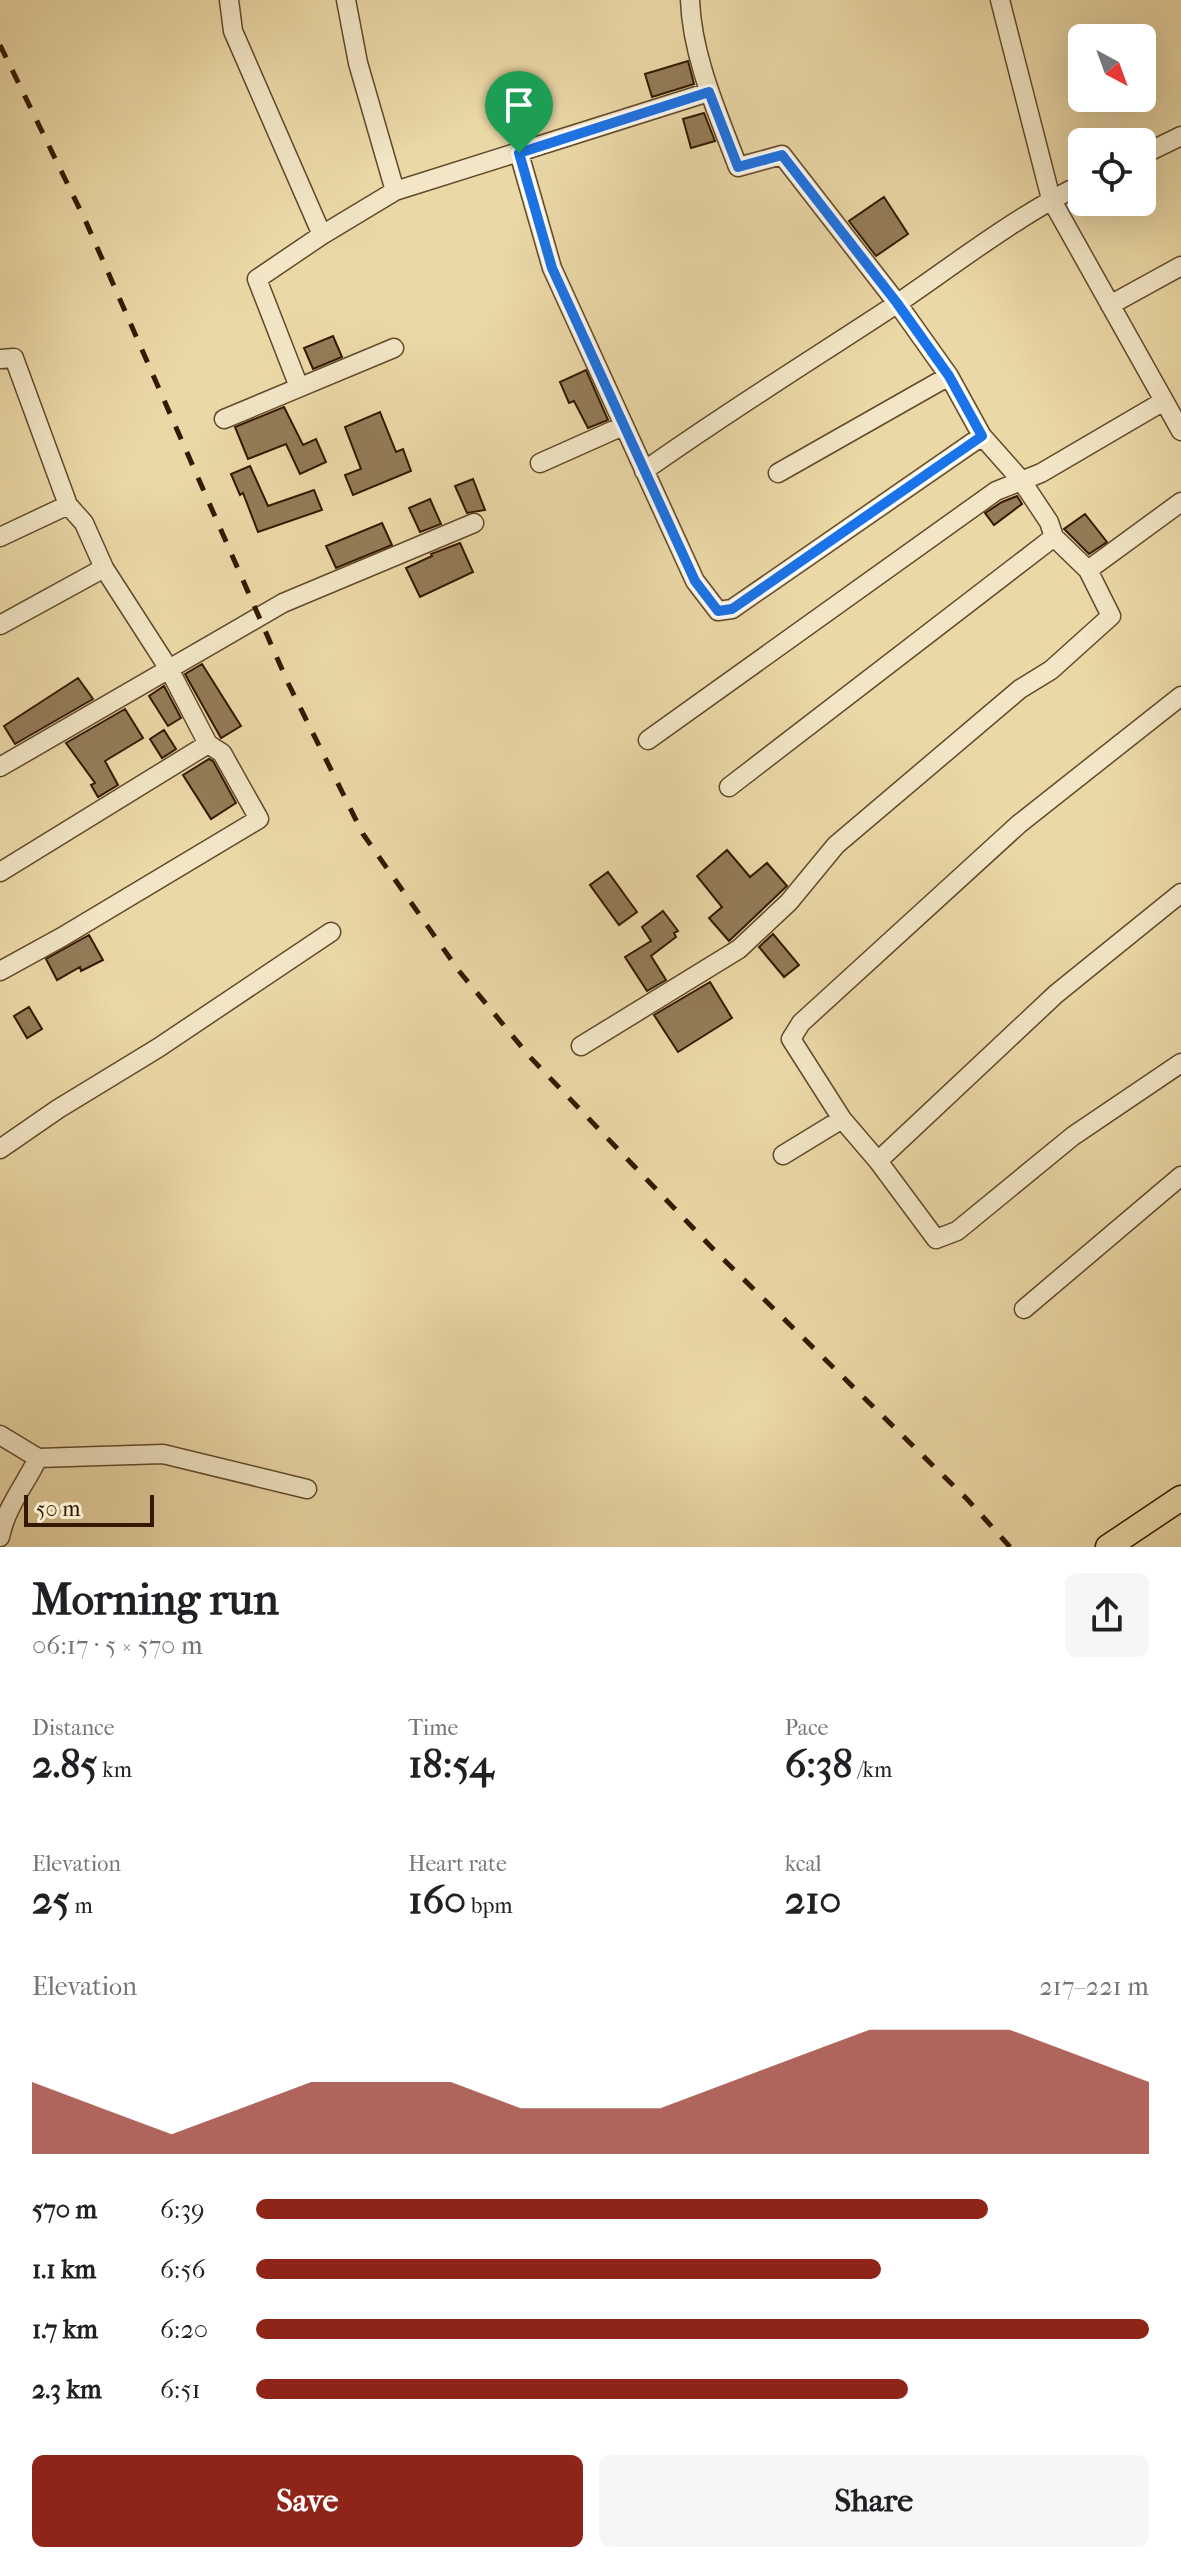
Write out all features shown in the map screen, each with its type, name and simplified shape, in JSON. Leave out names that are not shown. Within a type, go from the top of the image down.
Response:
[{"type":"main road","points":[[1108,1547],[1181,1498]]},
{"type":"street","points":[[229,0],[233,31],[322,235]]},
{"type":"street","points":[[346,0],[358,63],[395,191]]},
{"type":"street","points":[[581,1046],[739,949],[789,902],[836,845],[1020,689],[1051,670],[1111,616],[1088,570],[1054,537],[1049,522],[1021,480],[982,436],[949,376],[897,303],[782,155],[738,167],[709,92],[690,15],[690,0]]},
{"type":"street","points":[[1000,0],[1051,199],[1181,431]]},
{"type":"street","points":[[299,387],[257,279],[395,191],[709,92]]},
{"type":"street","points":[[1156,148],[1181,136]]},
{"type":"street","points":[[519,153],[552,268],[695,581],[718,611],[732,609],[982,436]]},
{"type":"street","points":[[644,471],[721,416],[1068,191]]},
{"type":"street","points":[[1110,305],[1181,266]]},
{"type":"street","points":[[224,419],[394,348]]},
{"type":"street","points":[[0,359],[14,358],[68,505],[84,523],[104,568],[169,669],[208,744],[222,753],[259,819],[0,971]]},
{"type":"street","points":[[778,473],[949,376]]},
{"type":"street","points":[[648,740],[996,491],[1041,473],[1164,401]]},
{"type":"street","points":[[540,463],[623,426]]},
{"type":"street","points":[[1088,570],[1181,502]]},
{"type":"street","points":[[0,537],[68,505]]},
{"type":"street","points":[[0,767],[283,603],[474,523]]},
{"type":"street","points":[[729,787],[1054,537]]},
{"type":"street","points":[[0,625],[104,568]]},
{"type":"street","points":[[1181,696],[1019,824],[801,1023],[791,1039],[842,1119],[878,1161],[936,1239],[957,1231],[1073,1136],[1181,1063]]},
{"type":"street","points":[[0,872],[208,744]]},
{"type":"street","points":[[878,1161],[1056,994],[1181,893]]},
{"type":"street","points":[[0,1149],[331,932]]},
{"type":"street","points":[[783,1155],[842,1119]]},
{"type":"street","points":[[1024,1309],[1181,1176]]},
{"type":"street","points":[[0,1435],[38,1458],[163,1454],[307,1489]]},
{"type":"street","points":[[0,1537],[5,1515],[38,1458]]},
{"type":"building","points":[[688,61],[694,84],[652,97],[645,74]]},
{"type":"building","points":[[704,113],[715,141],[691,148],[683,119]]},
{"type":"building","points":[[884,197],[908,234],[876,256],[849,221]]},
{"type":"building","points":[[333,336],[342,357],[313,369],[304,348]]},
{"type":"building","points":[[586,370],[608,420],[588,428],[574,401],[569,403],[560,382]]},
{"type":"building","points":[[284,407],[303,445],[316,439],[326,462],[300,474],[286,444],[248,459],[235,427]]},
{"type":"building","points":[[380,412],[396,452],[403,449],[411,471],[353,495],[345,475],[361,469],[345,427]]},
{"type":"building","points":[[250,466],[268,506],[314,490],[322,510],[258,532],[243,493],[240,495],[231,474]]},
{"type":"building","points":[[473,479],[485,510],[467,513],[455,486]]},
{"type":"building","points":[[1017,496],[1022,504],[994,525],[985,513]]},
{"type":"building","points":[[430,499],[441,524],[420,532],[409,508]]},
{"type":"building","points":[[1085,514],[1107,542],[1089,554],[1064,529]]},
{"type":"building","points":[[382,523],[392,545],[336,568],[326,546]]},
{"type":"building","points":[[460,543],[473,572],[420,597],[406,568]]},
{"type":"building","points":[[202,664],[241,726],[221,738],[185,674]]},
{"type":"building","points":[[78,678],[93,699],[15,744],[4,726]]},
{"type":"building","points":[[164,686],[181,718],[168,726],[149,696]]},
{"type":"building","points":[[125,709],[143,738],[105,761],[118,785],[98,797],[91,785],[95,783],[66,743]]},
{"type":"building","points":[[164,730],[176,749],[162,758],[150,739]]},
{"type":"building","points":[[209,759],[236,803],[211,819],[183,775]]},
{"type":"building","points":[[727,850],[750,877],[767,863],[787,886],[729,941],[709,918],[722,907],[697,876]]},
{"type":"building","points":[[608,872],[637,912],[619,925],[590,885]]},
{"type":"building","points":[[663,911],[678,931],[674,933],[676,937],[651,956],[666,980],[647,991],[625,957],[651,941],[642,927]]},
{"type":"building","points":[[773,934],[799,965],[784,977],[759,947]]},
{"type":"building","points":[[89,935],[103,960],[81,971],[80,967],[57,980],[46,959]]},
{"type":"building","points":[[710,982],[732,1018],[678,1052],[654,1015]]},
{"type":"building","points":[[29,1007],[42,1029],[27,1038],[14,1016]]},
{"type":"railway","points":[[0,45],[86,222],[288,683],[363,834],[459,971],[530,1057],[716,1252],[967,1499],[1010,1547]]},
{"type":"route","points":[[709,92],[738,167],[782,155],[897,303],[949,376],[982,436],[732,609],[718,611],[695,581],[552,268],[519,153],[709,92]]}]
